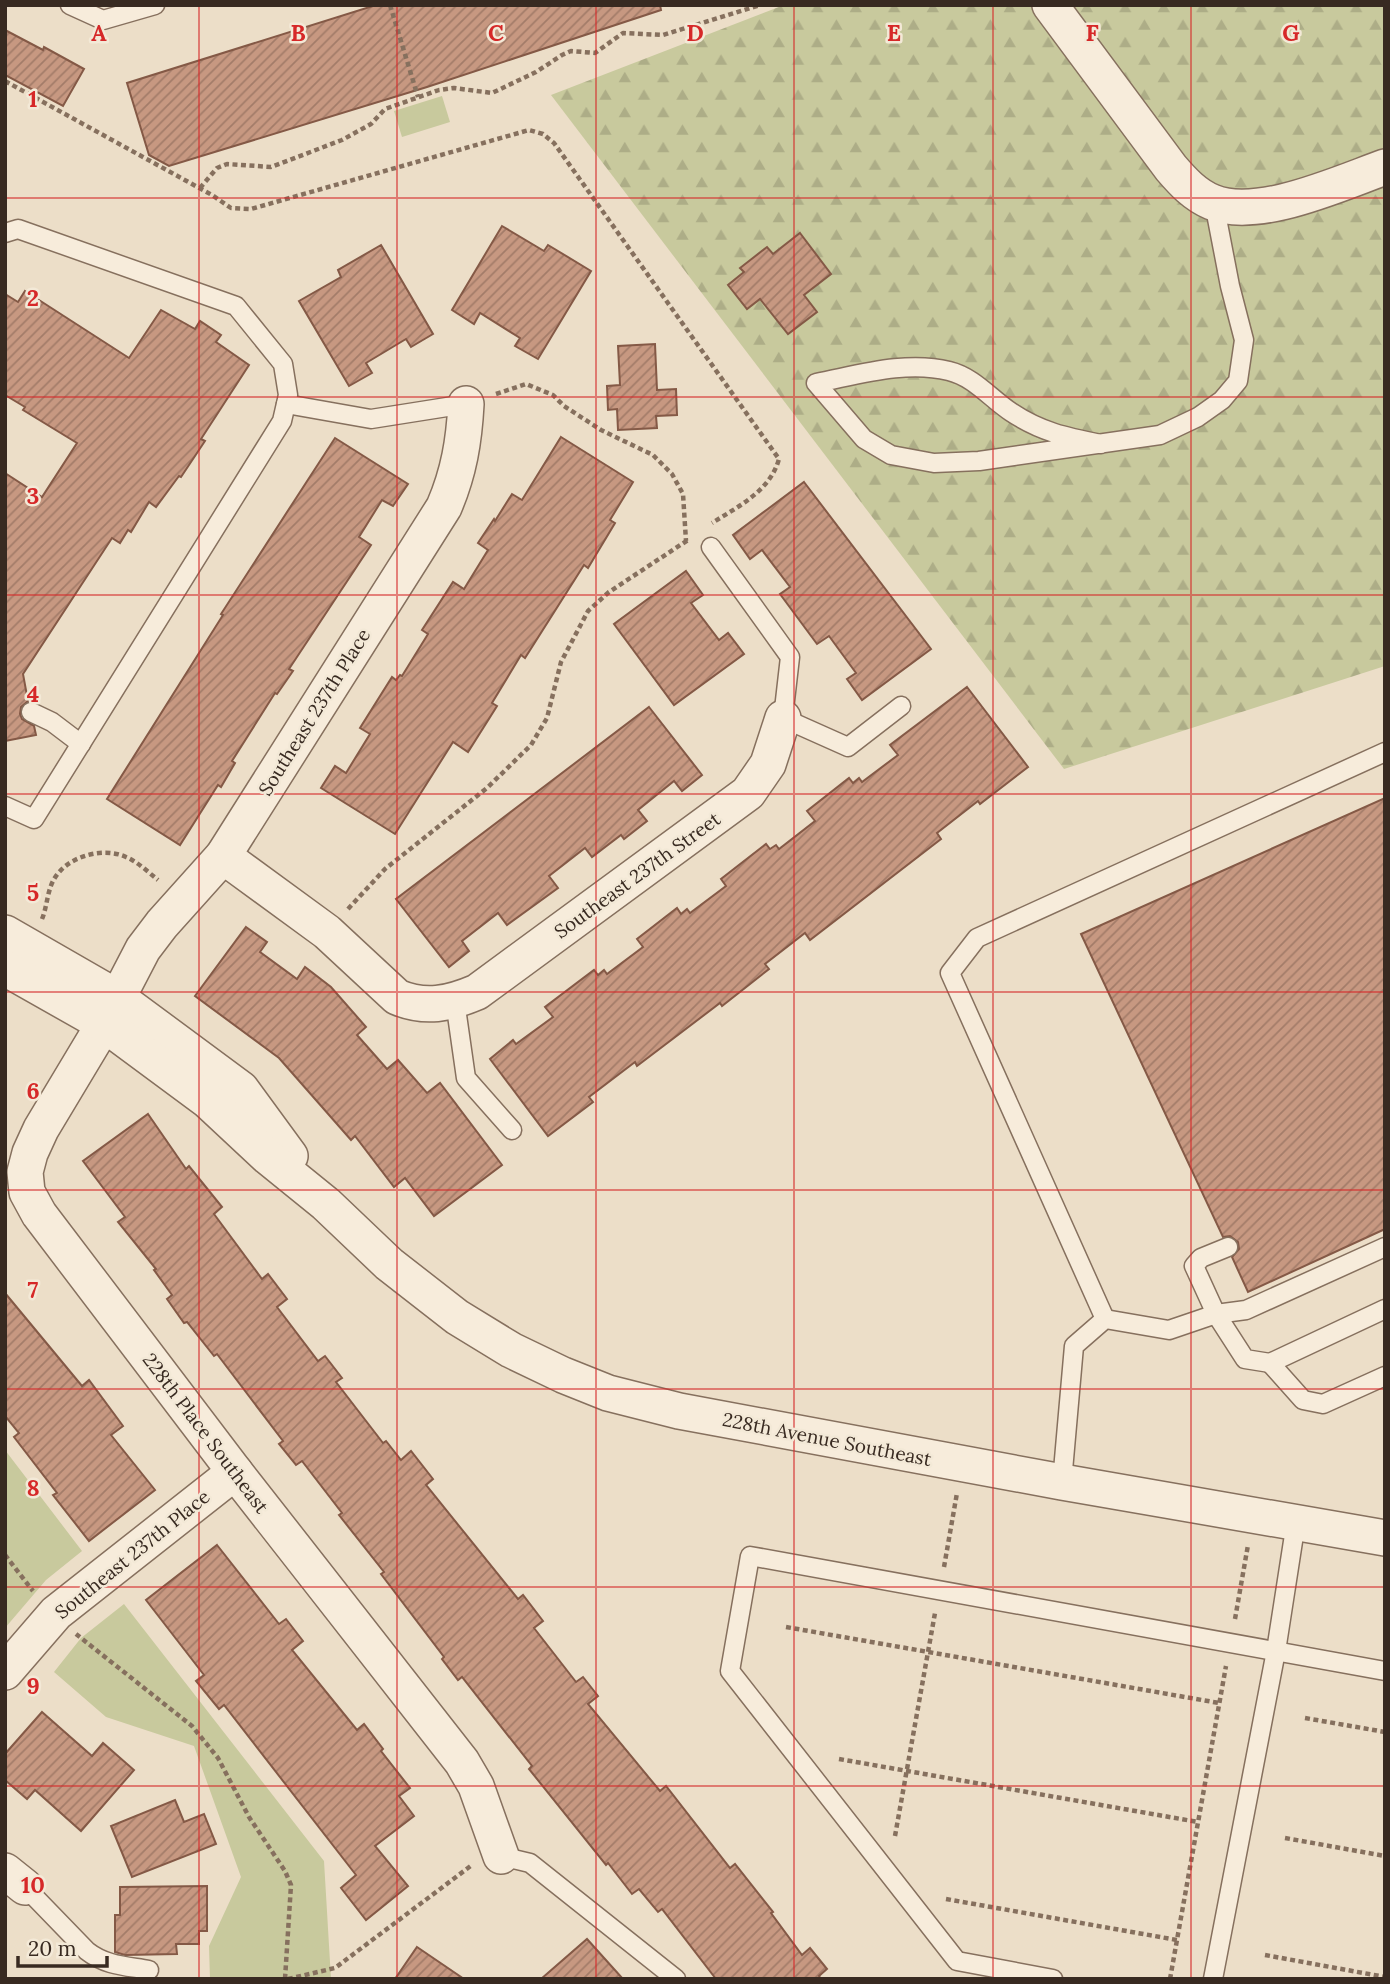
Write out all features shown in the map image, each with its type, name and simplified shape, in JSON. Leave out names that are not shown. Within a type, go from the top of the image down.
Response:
[{"type":"street","points":[[1050,5],[1171,168],[1189,188],[1214,203],[1265,206],[1297,198],[1385,167]]},
{"type":"street","name":"Southeast 237th Place","points":[[111,1011],[143,949],[162,923],[223,856],[444,507],[455,480],[463,444],[466,404]]},
{"type":"street","name":"Southeast 237th Street","points":[[456,1002],[477,992],[748,793],[768,764],[783,718]]},
{"type":"street","points":[[223,856],[327,932],[397,997],[410,1003],[428,1006],[456,1002]]},
{"type":"street","name":"228th Avenue Southeast","points":[[14,950],[111,1011],[268,1157],[326,1204],[389,1264],[457,1317],[564,1376],[608,1393],[668,1409],[1385,1538]]},
{"type":"street","name":"228th Place Southeast","points":[[111,1011],[41,1129],[25,1172],[27,1192],[39,1214],[235,1472],[462,1762],[476,1786],[501,1856]]},
{"type":"street","name":"Southeast 237th Place","points":[[5,1672],[56,1613],[235,1472]]},
{"type":"lane","points":[[70,5],[103,20],[155,5]]},
{"type":"lane","points":[[1101,444],[1051,434],[1011,412],[975,383],[950,371],[918,367],[883,370],[816,383],[864,439],[891,455],[934,463],[979,461],[1101,444],[1160,435],[1198,417],[1222,400],[1238,381],[1244,340],[1230,286],[1214,203]]},
{"type":"lane","points":[[5,233],[18,229],[236,306],[283,364],[288,394],[282,421],[34,819],[5,806]]},
{"type":"lane","points":[[286,404],[371,419],[466,404]]},
{"type":"lane","points":[[711,547],[790,657],[783,718],[848,747],[901,706]]},
{"type":"lane","points":[[31,712],[52,722],[81,744]]},
{"type":"lane","points":[[1105,1320],[950,973],[977,938],[1385,752]]},
{"type":"lane","points":[[456,1002],[466,1078],[512,1130]]},
{"type":"lane","points":[[1228,1247],[1201,1258],[1194,1266],[1216,1314],[1245,1359],[1270,1363],[1385,1309]]},
{"type":"lane","points":[[1062,1482],[1074,1346],[1105,1320],[1169,1330],[1216,1314],[1246,1310],[1385,1247]]},
{"type":"lane","points":[[1270,1363],[1303,1400],[1323,1404],[1385,1376]]},
{"type":"lane","points":[[1213,1979],[1276,1651],[1296,1522]]},
{"type":"lane","points":[[1053,1979],[957,1961],[730,1671],[750,1556],[1385,1671]]},
{"type":"lane","points":[[501,1856],[530,1863],[676,1979]]},
{"type":"lane","points":[[15,1879],[97,1959],[108,1964],[149,1970]]},
{"type":"path","points":[[390,5],[418,97]]},
{"type":"path","points":[[200,188],[217,168],[227,164],[271,167],[342,140],[370,124],[385,108],[418,97],[454,88],[492,93],[536,72],[571,51],[595,53],[623,33],[663,35],[760,5]]},
{"type":"path","points":[[466,404],[526,384],[553,395],[564,406],[601,430],[653,454],[672,474],[682,494],[686,541],[699,557],[711,547]]},
{"type":"path","points":[[14,950],[48,902],[54,879],[70,863],[85,856],[104,853],[130,858],[184,900]]},
{"type":"path","points":[[895,1836],[962,1464]]},
{"type":"path","points":[[1170,1979],[1254,1514]]},
{"type":"path","points":[[5,1555],[31,1588],[78,1636],[192,1726],[218,1758],[249,1817],[291,1885],[287,1979],[335,1968],[476,1861],[501,1856]]},
{"type":"path","points":[[786,1628],[1219,1703]]},
{"type":"path","points":[[1305,1718],[1385,1732]]},
{"type":"path","points":[[839,1759],[1198,1822]]},
{"type":"path","points":[[1285,1838],[1385,1856]]},
{"type":"path","points":[[946,1899],[1177,1940]]},
{"type":"path","points":[[1265,1955],[1385,1977]]},
{"type":"green space","points":[[784,5],[1385,5],[1385,666],[1064,769],[551,95]]},
{"type":"green space","points":[[442,96],[450,122],[402,137],[394,111]]},
{"type":"green space","points":[[5,1450],[82,1551],[46,1580],[5,1628]]},
{"type":"green space","points":[[124,1604],[324,1861],[331,1979],[210,1979],[209,1946],[241,1877],[194,1746],[106,1717],[54,1672],[81,1638]]},
{"type":"building","points":[[376,5],[660,5],[661,10],[427,87],[169,166],[149,155],[127,83]]},
{"type":"building","points":[[5,30],[84,69],[63,106],[5,75]]},
{"type":"building","points":[[502,226],[544,251],[548,245],[591,271],[538,359],[515,346],[520,338],[480,313],[474,324],[452,310]]},
{"type":"building","points":[[800,233],[831,274],[804,295],[817,312],[788,334],[760,299],[747,309],[728,285],[744,272],[740,268],[767,247],[773,254]]},
{"type":"building","points":[[381,245],[433,334],[411,347],[406,339],[366,363],[372,373],[349,386],[299,301],[341,277],[338,270]]},
{"type":"building","points":[[25,291],[129,358],[161,310],[195,329],[200,321],[221,335],[216,342],[249,365],[201,439],[205,441],[181,477],[179,476],[156,507],[149,502],[131,532],[128,530],[120,543],[112,538],[23,674],[28,701],[21,707],[20,714],[22,719],[34,726],[36,735],[5,741],[5,473],[42,497],[77,443],[23,410],[25,407],[5,395],[5,294],[18,302]]},
{"type":"building","points":[[655,344],[657,390],[676,389],[677,415],[656,416],[657,428],[618,430],[617,409],[608,410],[607,386],[620,385],[618,346]]},
{"type":"building","points":[[561,437],[633,482],[610,520],[615,523],[588,568],[584,565],[525,658],[521,655],[492,703],[497,706],[468,752],[453,742],[395,834],[321,788],[335,766],[346,773],[370,734],[360,728],[392,677],[396,680],[402,676],[428,634],[422,630],[453,582],[464,589],[488,550],[478,543],[512,494],[522,500]]},
{"type":"building","points":[[335,438],[408,484],[393,506],[382,500],[359,537],[371,545],[289,669],[293,671],[277,694],[275,693],[232,761],[235,763],[221,787],[218,785],[180,845],[107,799],[223,615],[221,614]]},
{"type":"building","points":[[804,482],[931,649],[862,700],[847,679],[856,673],[829,636],[817,644],[780,594],[790,587],[762,550],[750,559],[733,535]]},
{"type":"building","points":[[686,571],[703,595],[691,603],[719,640],[728,633],[744,654],[674,705],[614,624]]},
{"type":"building","points":[[967,687],[1028,767],[937,833],[941,839],[810,940],[805,933],[765,964],[769,969],[722,1006],[720,1003],[637,1066],[635,1062],[589,1097],[593,1102],[548,1136],[490,1059],[513,1040],[516,1044],[553,1017],[545,1007],[594,970],[598,975],[604,970],[607,974],[643,947],[637,939],[677,908],[681,914],[687,909],[690,913],[726,886],[721,879],[766,844],[770,849],[776,845],[779,849],[815,821],[807,811],[849,778],[853,783],[859,778],[862,782],[898,755],[890,745]]},
{"type":"building","points":[[649,707],[702,775],[682,791],[674,781],[638,810],[647,821],[624,839],[621,835],[592,857],[585,848],[549,876],[558,888],[507,925],[498,913],[462,941],[469,951],[449,967],[396,899]]},
{"type":"building","points":[[1385,798],[1385,1229],[1248,1292],[1232,1257],[1239,1249],[1238,1242],[1230,1236],[1223,1237],[1081,934]]},
{"type":"building","points":[[246,927],[267,942],[260,952],[297,979],[305,967],[331,987],[366,1027],[357,1035],[387,1069],[398,1060],[427,1093],[440,1083],[502,1165],[434,1216],[405,1178],[394,1187],[355,1136],[351,1140],[279,1058],[195,996]]},
{"type":"building","points":[[148,1114],[186,1169],[189,1166],[222,1207],[214,1214],[262,1279],[268,1274],[287,1299],[277,1307],[318,1361],[325,1356],[342,1378],[336,1382],[383,1443],[386,1441],[401,1460],[411,1451],[433,1479],[426,1485],[518,1599],[523,1595],[543,1621],[534,1628],[576,1682],[583,1677],[598,1696],[588,1704],[660,1791],[666,1786],[730,1868],[735,1864],[773,1912],[771,1913],[802,1955],[810,1948],[827,1969],[819,1976],[821,1979],[716,1979],[662,1909],[658,1912],[639,1889],[632,1894],[608,1863],[606,1865],[529,1769],[532,1766],[462,1677],[458,1680],[442,1659],[444,1657],[381,1574],[384,1572],[339,1515],[342,1513],[302,1461],[296,1465],[279,1444],[283,1441],[217,1354],[214,1356],[187,1322],[184,1323],[167,1299],[172,1295],[154,1270],[156,1269],[118,1222],[125,1217],[83,1161]]},
{"type":"building","points":[[5,1293],[82,1386],[89,1380],[123,1426],[111,1435],[155,1490],[89,1541],[53,1495],[57,1493],[14,1437],[19,1433],[5,1416]]},
{"type":"building","points":[[217,1545],[279,1624],[286,1619],[303,1641],[292,1650],[357,1730],[364,1724],[410,1788],[399,1796],[414,1816],[375,1846],[408,1886],[366,1920],[341,1888],[356,1875],[224,1705],[219,1709],[196,1681],[204,1675],[146,1600]]},
{"type":"building","points":[[42,1712],[92,1756],[103,1743],[134,1770],[81,1831],[35,1790],[27,1799],[5,1780],[5,1754]]},
{"type":"building","points":[[175,1800],[184,1822],[204,1814],[216,1844],[132,1877],[111,1826]]},
{"type":"building","points":[[207,1886],[207,1931],[199,1931],[199,1944],[176,1944],[177,1954],[125,1955],[115,1952],[115,1915],[120,1915],[120,1887]]},
{"type":"building","points":[[587,1939],[623,1979],[541,1979]]},
{"type":"building","points":[[417,1947],[464,1979],[395,1979]]}]
